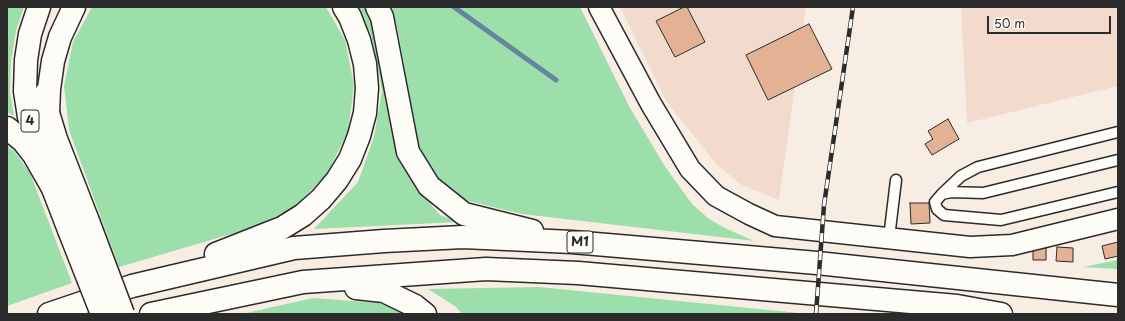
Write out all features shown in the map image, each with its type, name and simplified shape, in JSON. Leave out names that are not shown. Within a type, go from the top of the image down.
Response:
[{"type":"main road","name":"4","points":[[39,7],[30,34],[26,60],[25,91],[29,117],[37,147],[102,314]]},
{"type":"main road","name":"4","points":[[63,7],[52,36],[46,62],[45,88],[48,113],[56,139],[123,314]]},
{"type":"main road","points":[[48,113],[49,89],[53,61],[60,37],[74,7]]},
{"type":"main road","points":[[132,286],[282,228],[303,215],[321,199],[337,180],[350,159],[360,136],[365,113],[367,88],[365,64],[359,40],[344,7]]},
{"type":"main road","points":[[377,7],[382,17],[408,152],[430,186],[464,214],[572,242]]},
{"type":"main road","points":[[7,128],[34,155],[54,190]]},
{"type":"main road","name":"M1","points":[[49,314],[132,286],[294,248],[463,237],[572,242],[817,263],[1118,295]]},
{"type":"main road","name":"M1","points":[[151,314],[303,282],[486,269],[585,274],[957,306],[1001,314]]},
{"type":"main road","points":[[303,282],[384,291],[415,306],[425,314]]},
{"type":"street","points":[[599,7],[651,104],[690,169],[716,196],[775,226],[970,247],[1012,245],[1118,219]]},
{"type":"lane","points":[[1118,132],[978,167],[961,176],[935,202],[937,209],[944,215],[1001,220],[1118,192]]},
{"type":"lane","points":[[942,194],[951,192],[983,193],[1118,160]]},
{"type":"lane","points":[[889,238],[896,180]]},
{"type":"shaded area","points":[[620,7],[806,7],[779,200],[742,185],[716,164],[666,101]]},
{"type":"shaded area","points":[[961,7],[1118,7],[1118,86],[967,123]]},
{"type":"green space","points":[[7,7],[24,7],[16,31],[11,61],[10,92],[14,116],[7,112]]},
{"type":"green space","points":[[92,7],[326,7],[345,40],[354,85],[348,131],[328,172],[296,206],[255,227],[119,267],[69,130],[64,86],[73,42]]},
{"type":"green space","points":[[356,7],[368,7],[384,68],[391,122],[399,161],[417,188],[440,215],[460,222],[314,229],[358,182],[374,137],[382,91],[371,34]]},
{"type":"green space","points":[[390,7],[580,7],[630,108],[664,165],[692,204],[709,219],[754,241],[522,214],[464,200],[433,178],[418,143],[397,26]]},
{"type":"green space","points":[[7,146],[14,151],[30,173],[72,283],[7,306]]},
{"type":"green space","points":[[1118,260],[1118,269],[1083,267]]},
{"type":"green space","points":[[539,287],[809,314],[462,314],[455,306],[428,289]]},
{"type":"green space","points":[[313,298],[379,303],[406,314],[242,314]]},
{"type":"building","points":[[684,7],[687,7],[705,42],[675,57],[656,21]]},
{"type":"building","points":[[809,24],[832,69],[768,100],[746,55]]},
{"type":"building","points":[[948,119],[959,139],[932,155],[925,144],[933,139],[928,131]]},
{"type":"building","points":[[910,203],[929,203],[930,223],[911,224]]},
{"type":"building","points":[[1118,242],[1118,256],[1105,259],[1102,246]]},
{"type":"building","points":[[1057,247],[1073,248],[1073,262],[1056,261]]},
{"type":"building","points":[[1033,248],[1046,248],[1046,260],[1033,260]]},
{"type":"waterway","points":[[454,7],[556,80]]},
{"type":"railway","points":[[816,314],[824,205],[853,7]]}]
